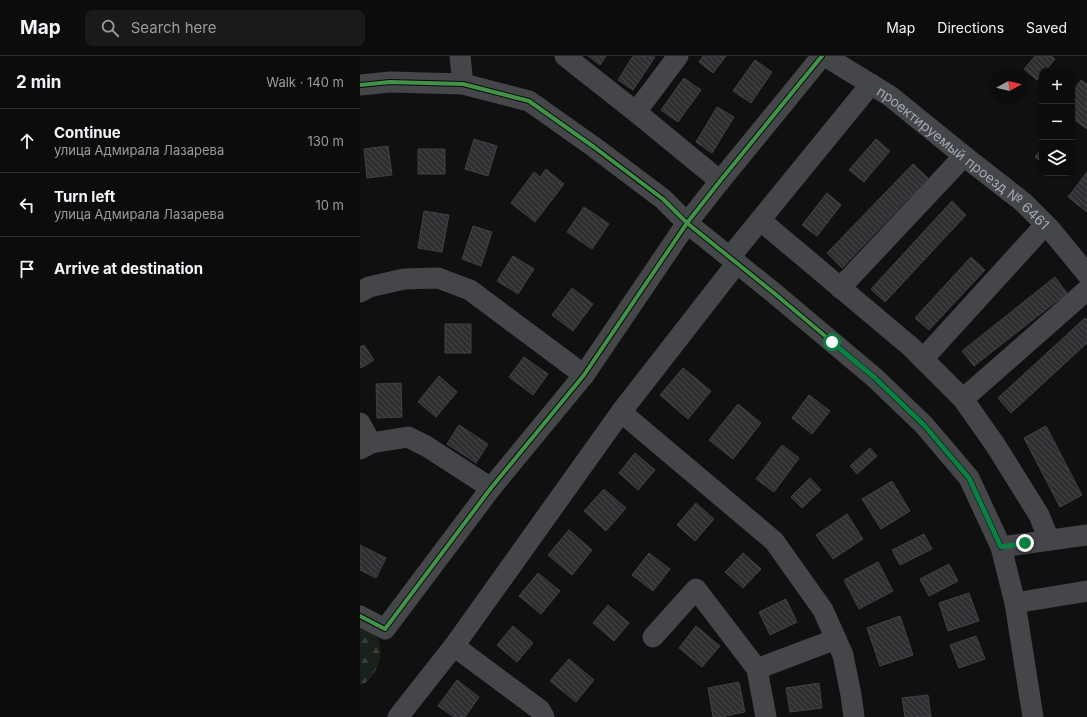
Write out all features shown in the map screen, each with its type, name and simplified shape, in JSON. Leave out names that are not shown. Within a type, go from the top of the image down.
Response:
[{"type":"street","points":[[460,56],[463,84]]},
{"type":"street","points":[[565,56],[720,181]]},
{"type":"street","points":[[636,112],[678,56]]},
{"type":"street","points":[[360,616],[385,629],[491,488],[584,375],[687,223],[824,56]]},
{"type":"street","name":"проектируемый проезд № 6461","points":[[824,56],[890,96],[1023,202],[1050,229],[1087,274]]},
{"type":"street","points":[[360,84],[390,82],[463,84],[529,101],[594,147],[662,199],[687,223],[734,260],[875,378],[924,425],[969,478],[1001,547],[1015,603],[1033,717]]},
{"type":"street","points":[[398,717],[454,646],[621,412],[734,260],[760,220],[871,84]]},
{"type":"street","points":[[840,288],[964,156]]},
{"type":"street","points":[[760,220],[910,347],[963,399],[996,446],[1039,515],[1050,540]]},
{"type":"street","points":[[923,359],[1045,225]]},
{"type":"street","points":[[360,292],[369,287],[404,279],[438,278],[470,290],[584,375]]},
{"type":"street","points":[[963,399],[1087,290]]},
{"type":"street","points":[[621,412],[774,541],[823,610],[843,655],[854,717]]},
{"type":"street","points":[[360,423],[366,446],[408,437],[426,446],[491,488]]},
{"type":"street","points":[[1001,547],[1087,535]]},
{"type":"street","points":[[653,637],[696,589],[757,669],[766,717]]},
{"type":"street","points":[[1015,603],[1087,591]]},
{"type":"street","points":[[757,669],[836,639]]},
{"type":"street","points":[[454,646],[540,710],[544,717]]},
{"type":"green space","points":[[360,626],[374,634],[380,647],[380,655],[376,671],[366,682],[360,685]]},
{"type":"building","points":[[588,56],[606,56],[600,65]]},
{"type":"building","points":[[633,56],[655,57],[633,90],[618,80]]},
{"type":"building","points":[[703,56],[726,56],[713,73],[699,62]]},
{"type":"building","points":[[1035,56],[1051,56],[1055,59],[1048,68],[1039,68],[1039,78],[1037,80],[1027,72],[1027,68],[1025,68]]},
{"type":"building","points":[[755,60],[772,72],[751,103],[733,91]]},
{"type":"building","points":[[684,78],[701,90],[678,122],[661,110]]},
{"type":"building","points":[[1081,80],[1087,84],[1087,129],[1075,120],[1075,89]]},
{"type":"building","points":[[717,107],[734,117],[712,153],[696,142]]},
{"type":"building","points":[[474,139],[497,146],[488,176],[465,169]]},
{"type":"building","points":[[876,139],[890,151],[864,182],[849,170]]},
{"type":"building","points":[[388,146],[392,175],[367,178],[364,149]]},
{"type":"building","points":[[418,149],[445,149],[445,174],[418,174]]},
{"type":"building","points":[[1039,152],[1039,160],[1035,157]]},
{"type":"building","points":[[913,164],[928,178],[842,268],[827,253]]},
{"type":"building","points":[[546,169],[564,184],[535,222],[511,203],[534,172],[540,177]]},
{"type":"building","points":[[1087,172],[1087,212],[1068,197]]},
{"type":"building","points":[[827,193],[841,205],[817,236],[802,225]]},
{"type":"building","points":[[952,201],[966,215],[885,302],[871,289]]},
{"type":"building","points":[[584,207],[609,224],[592,249],[567,232]]},
{"type":"building","points":[[424,211],[449,215],[442,252],[418,248]]},
{"type":"building","points":[[473,226],[492,232],[481,266],[462,259]]},
{"type":"building","points":[[513,256],[534,269],[518,294],[497,281]]},
{"type":"building","points":[[971,257],[985,270],[929,330],[915,318]]},
{"type":"building","points":[[1055,277],[1067,293],[974,366],[962,351]]},
{"type":"building","points":[[572,288],[593,304],[573,331],[552,315]]},
{"type":"building","points":[[1085,318],[1087,320],[1087,343],[1011,413],[998,398]]},
{"type":"building","points":[[445,324],[471,324],[471,353],[445,353]]},
{"type":"building","points":[[364,345],[374,360],[361,368],[360,347]]},
{"type":"building","points":[[524,357],[548,374],[533,395],[509,377]]},
{"type":"building","points":[[683,368],[711,391],[688,419],[660,395]]},
{"type":"building","points":[[439,376],[457,392],[436,417],[418,402]]},
{"type":"building","points":[[401,383],[402,417],[377,418],[376,384]]},
{"type":"building","points":[[809,395],[830,411],[812,434],[792,418]]},
{"type":"building","points":[[738,404],[761,423],[733,459],[709,440]]},
{"type":"building","points":[[459,425],[488,444],[476,463],[447,444]]},
{"type":"building","points":[[1046,426],[1082,495],[1060,507],[1024,438]]},
{"type":"building","points":[[782,445],[799,458],[774,492],[756,479]]},
{"type":"building","points":[[870,448],[877,456],[857,474],[850,466]]},
{"type":"building","points":[[635,453],[655,470],[638,490],[619,473]]},
{"type":"building","points":[[810,478],[821,490],[802,508],[791,497]]},
{"type":"building","points":[[892,481],[910,511],[881,529],[862,499]]},
{"type":"building","points":[[604,489],[626,508],[606,531],[584,511]]},
{"type":"building","points":[[696,503],[714,519],[695,541],[677,525]]},
{"type":"building","points":[[847,514],[863,539],[833,559],[816,535]]},
{"type":"building","points":[[569,530],[592,550],[572,575],[548,555]]},
{"type":"building","points":[[924,534],[932,549],[900,565],[892,550]]},
{"type":"building","points":[[360,545],[386,558],[376,578],[360,570]]},
{"type":"building","points":[[649,553],[670,569],[653,591],[632,575]]},
{"type":"building","points":[[743,553],[761,569],[743,588],[725,572]]},
{"type":"building","points":[[878,562],[893,591],[859,609],[844,580]]},
{"type":"building","points":[[949,564],[958,581],[929,596],[920,579]]},
{"type":"building","points":[[538,573],[560,591],[541,614],[519,596]]},
{"type":"building","points":[[969,593],[979,621],[948,631],[939,603]]},
{"type":"building","points":[[786,599],[797,622],[770,635],[759,612]]},
{"type":"building","points":[[608,605],[629,623],[614,641],[593,623]]},
{"type":"building","points":[[900,616],[913,655],[880,666],[867,628]]},
{"type":"building","points":[[513,626],[533,643],[517,662],[497,645]]},
{"type":"building","points":[[696,626],[720,646],[702,667],[679,648]]},
{"type":"building","points":[[976,636],[985,659],[959,668],[950,645]]},
{"type":"building","points":[[569,659],[594,680],[576,702],[550,681]]},
{"type":"building","points":[[457,680],[479,697],[465,717],[454,717],[438,706]]},
{"type":"building","points":[[739,682],[745,712],[721,717],[713,717],[708,688]]},
{"type":"building","points":[[819,683],[822,708],[790,712],[786,688]]},
{"type":"building","points":[[928,695],[931,717],[905,717],[902,698]]},
{"type":"cycle path","points":[[360,616],[385,629],[491,488],[584,375],[687,223],[822,56]]},
{"type":"cycle path","points":[[360,85],[390,82],[463,84],[529,101],[594,147],[663,199],[687,223],[774,293],[875,378],[924,425],[969,478],[1001,547]]},
{"type":"route","points":[[832,342],[875,378],[924,425],[969,478],[1001,547],[1025,543]]}]
